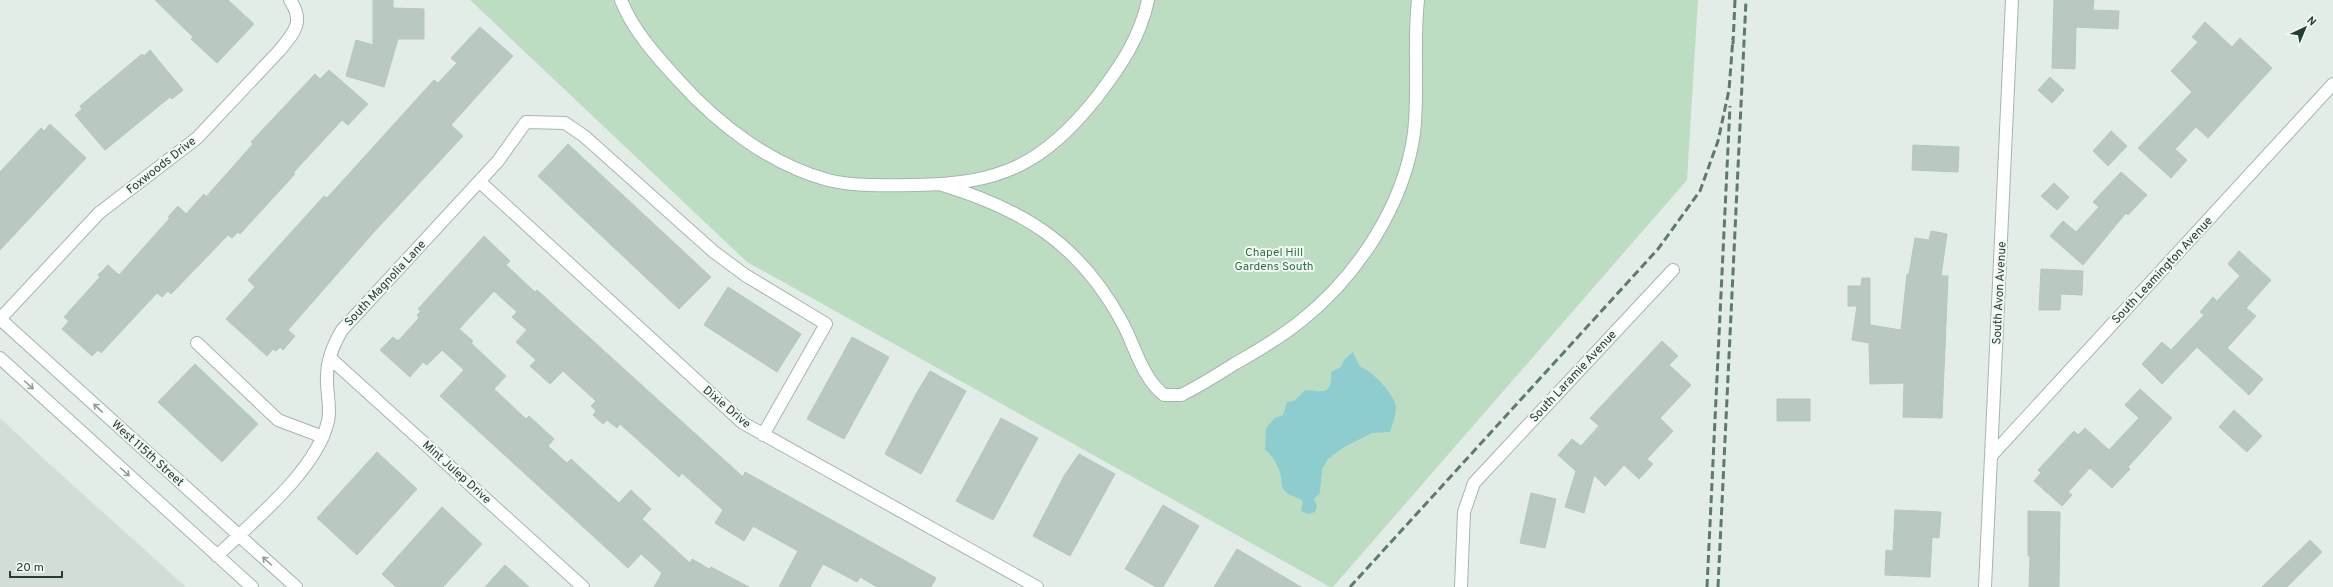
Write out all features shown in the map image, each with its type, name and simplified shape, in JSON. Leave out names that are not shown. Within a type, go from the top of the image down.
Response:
[{"type":"street","name":"Foxwoods Drive","points":[[0,319],[99,212],[197,138],[291,37],[298,19],[296,9],[290,0]]},
{"type":"street","points":[[622,0],[634,25],[689,92],[736,132],[780,162],[828,180],[872,186],[939,184],[999,175],[1026,162],[1065,133],[1103,89],[1131,49],[1140,29],[1148,0]]},
{"type":"street","points":[[939,184],[969,193],[1005,209],[1039,228],[1076,257],[1095,278],[1114,308],[1151,382],[1164,395],[1181,395],[1279,337],[1303,319],[1342,281],[1372,243],[1395,197],[1410,155],[1416,102],[1416,20],[1418,0]]},
{"type":"street","name":"South Avon Avenue","points":[[1985,587],[2012,0]]},
{"type":"street","name":"South Leamington Avenue","points":[[1991,456],[2333,84]]},
{"type":"street","name":"South Magnolia Lane","points":[[218,556],[302,472],[323,437],[328,420],[326,381],[330,358],[336,340],[348,321],[480,182],[509,148],[526,122],[565,123],[578,132],[668,209],[714,252],[745,275],[826,324],[763,435]]},
{"type":"street","name":"Dixie Drive","points":[[480,182],[732,414],[763,435],[1037,587]]},
{"type":"street","name":"South Laramie Avenue","points":[[1461,587],[1464,512],[1474,483],[1673,270]]},
{"type":"street","name":"West 115th Street","points":[[0,319],[296,587]]},
{"type":"street","points":[[197,343],[278,420],[323,437]]},
{"type":"street","points":[[0,358],[252,587]]},
{"type":"street","name":"Mint Julep Drive","points":[[330,358],[583,587]]},
{"type":"shaded area","points":[[0,418],[46,461],[186,587],[0,587]]},
{"type":"green space","name":"Chapel Hill Gardens South","points":[[470,0],[1698,0],[1687,180],[1333,587],[1330,587],[747,262]]},
{"type":"water","points":[[1353,352],[1360,367],[1376,378],[1392,396],[1396,407],[1395,417],[1390,432],[1372,433],[1344,447],[1328,459],[1322,469],[1320,493],[1314,499],[1317,506],[1315,512],[1308,514],[1301,511],[1303,501],[1283,490],[1278,466],[1271,455],[1265,450],[1266,428],[1275,418],[1283,415],[1287,402],[1294,401],[1305,390],[1324,391],[1328,389],[1330,386],[1331,372],[1341,367],[1344,360]]},
{"type":"building","points":[[155,0],[228,0],[254,24],[217,63],[191,39],[193,37]]},
{"type":"building","points":[[373,0],[393,0],[393,8],[424,9],[424,39],[398,39],[384,87],[346,76],[356,40],[373,45]]},
{"type":"building","points":[[2054,0],[2094,0],[2093,10],[2119,11],[2118,29],[2076,27],[2075,69],[2052,68]]},
{"type":"building","points":[[2205,22],[2232,47],[2240,38],[2272,68],[2208,138],[2196,127],[2175,149],[2187,160],[2171,178],[2138,148],[2192,92],[2171,71],[2198,42],[2192,37]]},
{"type":"building","points":[[480,27],[513,56],[451,125],[463,136],[374,232],[288,330],[295,336],[283,350],[280,347],[276,351],[273,349],[267,356],[226,319],[255,287],[248,280],[324,196],[327,198],[434,80],[438,83],[457,63],[451,58]]},
{"type":"building","points":[[150,50],[183,90],[172,99],[170,97],[105,150],[75,115],[82,109],[80,106],[142,54],[144,56]]},
{"type":"building","points":[[329,70],[368,104],[348,125],[342,120],[240,234],[238,232],[232,238],[228,235],[171,294],[168,291],[162,297],[157,293],[101,353],[98,350],[92,356],[62,329],[69,321],[64,317],[100,277],[98,275],[108,265],[119,275],[170,218],[168,217],[178,206],[186,214],[204,194],[206,197],[253,144],[251,142],[315,74],[320,79]]},
{"type":"building","points":[[2050,77],[2064,90],[2052,103],[2038,90]]},
{"type":"building","points":[[50,124],[86,158],[0,250],[0,172],[41,128],[44,131]]},
{"type":"building","points":[[2111,131],[2127,146],[2108,166],[2093,151]]},
{"type":"building","points":[[568,144],[711,277],[679,309],[538,176]]},
{"type":"building","points":[[1913,145],[1959,147],[1958,172],[1912,170]]},
{"type":"building","points":[[2121,172],[2147,195],[2128,215],[2126,213],[2083,265],[2050,236],[2063,221],[2076,232],[2099,207],[2093,202]]},
{"type":"building","points":[[2054,183],[2069,197],[2057,210],[2041,196]]},
{"type":"building","points":[[1931,231],[1947,234],[1941,276],[1948,276],[1942,418],[1903,417],[1904,383],[1870,384],[1869,343],[1852,340],[1857,306],[1848,306],[1848,286],[1861,286],[1862,278],[1870,278],[1870,325],[1901,330],[1907,274],[1909,274],[1915,238],[1929,240]]},
{"type":"building","points":[[484,236],[510,261],[506,265],[535,292],[537,290],[743,477],[745,472],[936,578],[931,587],[877,587],[860,577],[857,582],[823,564],[810,587],[779,587],[798,551],[753,526],[744,541],[715,523],[723,510],[682,473],[679,477],[620,424],[617,428],[607,420],[603,424],[593,415],[596,411],[591,406],[596,401],[563,371],[550,384],[530,366],[536,360],[516,342],[527,330],[512,317],[517,312],[494,291],[459,329],[473,341],[471,343],[506,376],[494,389],[526,419],[529,416],[554,439],[548,446],[567,463],[571,459],[619,503],[631,490],[651,509],[642,519],[690,563],[692,559],[709,569],[711,567],[749,587],[654,587],[662,573],[641,554],[628,568],[440,396],[464,370],[442,350],[427,365],[423,362],[410,377],[380,350],[393,337],[398,341],[419,318],[417,315],[421,311],[418,309]]},
{"type":"building","points":[[2239,251],[2271,280],[2246,308],[2256,316],[2227,348],[2263,379],[2249,395],[2197,347],[2162,384],[2142,364],[2162,342],[2171,350],[2204,315],[2200,312],[2213,297],[2217,301],[2240,276],[2228,264]]},
{"type":"building","points":[[2041,269],[2083,271],[2082,295],[2061,294],[2060,310],[2039,310]]},
{"type":"building","points":[[728,287],[801,334],[777,372],[704,325]]},
{"type":"building","points":[[852,337],[889,357],[844,439],[807,419]]},
{"type":"building","points":[[1662,341],[1678,356],[1669,365],[1691,385],[1660,418],[1673,431],[1647,459],[1653,464],[1639,479],[1624,465],[1605,486],[1594,475],[1584,513],[1565,507],[1576,471],[1558,455],[1572,439],[1581,446],[1599,426],[1590,418]]},
{"type":"building","points":[[195,364],[258,424],[222,462],[158,402]]},
{"type":"building","points":[[930,371],[966,391],[921,474],[885,454],[916,394]]},
{"type":"building","points":[[2140,389],[2172,418],[2128,467],[2130,469],[2112,488],[2090,468],[2068,492],[2072,495],[2062,506],[2034,481],[2041,473],[2038,470],[2074,431],[2078,435],[2085,428],[2109,450],[2139,418],[2125,405]]},
{"type":"building","points":[[1777,399],[1810,399],[1810,421],[1777,421]]},
{"type":"building","points":[[2234,410],[2262,436],[2247,452],[2219,427]]},
{"type":"building","points":[[1001,418],[1038,438],[993,520],[956,501]]},
{"type":"building","points":[[377,452],[417,489],[357,555],[317,518]]},
{"type":"building","points":[[1079,454],[1115,474],[1070,556],[1033,536],[1064,476]]},
{"type":"building","points":[[1531,493],[1556,499],[1545,548],[1520,543]]},
{"type":"building","points":[[1163,505],[1199,526],[1163,587],[1156,587],[1125,569]]},
{"type":"building","points":[[442,507],[482,544],[443,587],[396,587],[382,574]]},
{"type":"building","points":[[1895,510],[1941,512],[1939,538],[1932,537],[1930,577],[1885,575],[1886,550],[1893,551]]},
{"type":"building","points":[[2028,511],[2060,512],[2059,587],[2029,587],[2030,556],[2028,556]]},
{"type":"building","points":[[2310,540],[2322,552],[2287,587],[2262,587]]},
{"type":"building","points":[[1237,549],[1301,587],[1214,587]]},
{"type":"building","points":[[505,565],[529,587],[485,587]]},
{"type":"railway","points":[[1733,44],[1735,0]]},
{"type":"railway","points":[[1718,587],[1746,0]]},
{"type":"railway","points":[[1350,587],[1658,249],[1700,191],[1718,141],[1729,90],[1733,38]]},
{"type":"railway","points":[[1707,587],[1730,106]]}]
